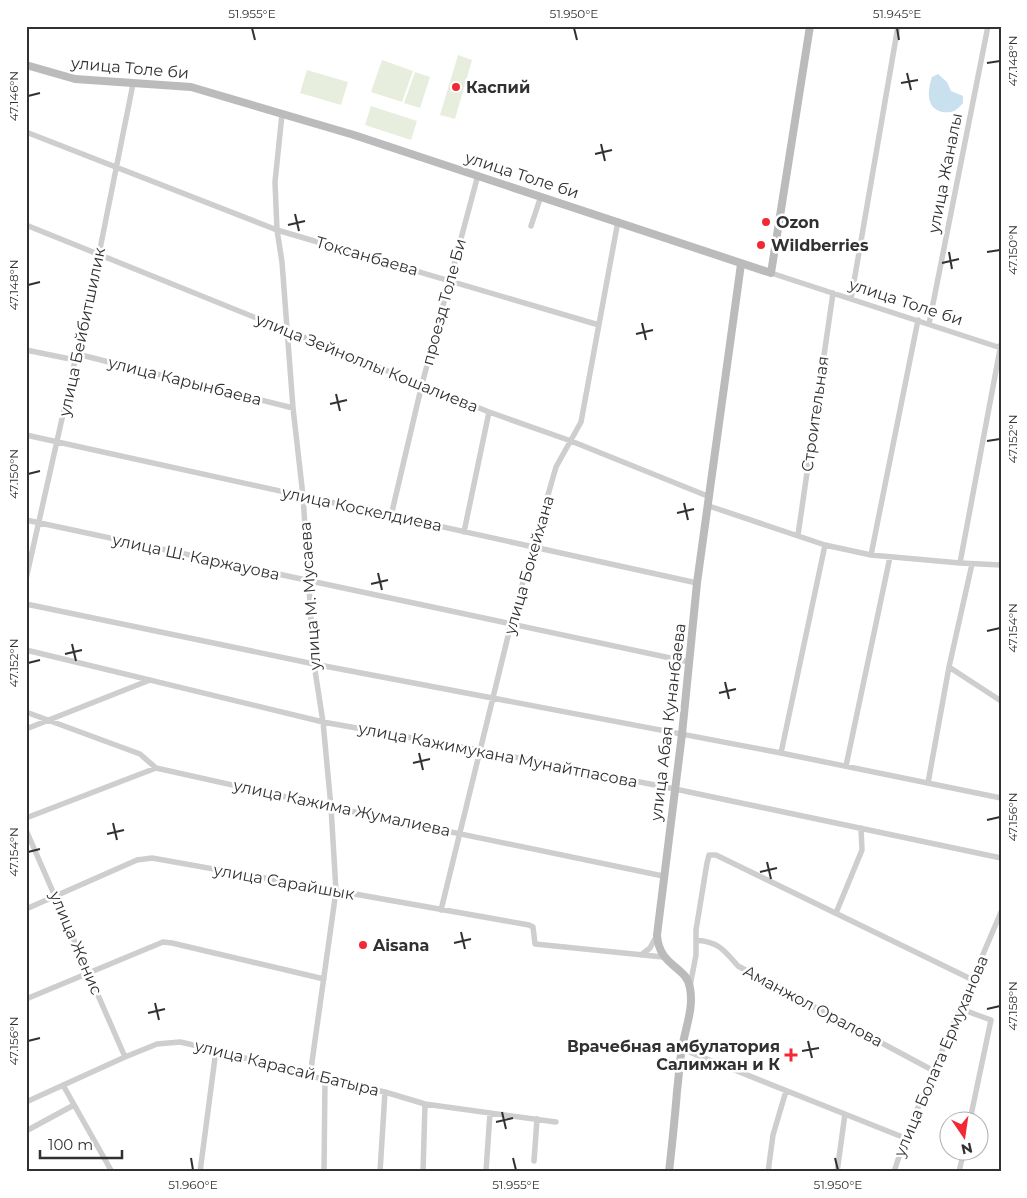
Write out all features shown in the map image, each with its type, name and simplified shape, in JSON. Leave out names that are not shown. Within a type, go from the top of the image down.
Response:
[{"type":"street","points":[[772,273],[810,26]]},
{"type":"street","points":[[851,299],[898,26]]},
{"type":"street","name":"улица Жаналы","points":[[929,324],[988,26]]},
{"type":"street","name":"улица Толе би","points":[[26,65],[75,79],[191,86],[354,135],[741,264],[1000,346]]},
{"type":"street","name":"улица Бейбитшилик","points":[[26,579],[99,254],[133,84]]},
{"type":"street","name":"улица М. Мусаева","points":[[282,114],[275,182],[277,230],[282,262],[293,408],[303,496],[314,664],[324,722],[336,891],[310,1076]]},
{"type":"street","name":"Токсанбаева","points":[[26,132],[277,230],[599,325]]},
{"type":"street","name":"проезд Толе Би","points":[[391,516],[422,384],[478,175]]},
{"type":"street","points":[[531,226],[541,196]]},
{"type":"street","name":"улица Бокейхана","points":[[441,910],[511,624],[556,467],[581,422],[618,222]]},
{"type":"street","name":"улица Зейноллы Кошалиева","points":[[26,225],[489,412],[571,441],[710,497]]},
{"type":"street","name":"улица Абая Кунанбаева","points":[[663,957],[657,945],[657,935],[663,876],[682,734],[697,583],[741,264]]},
{"type":"street","name":"Строительная","points":[[798,534],[833,293]]},
{"type":"street","points":[[871,555],[918,320]]},
{"type":"street","points":[[960,563],[1000,346]]},
{"type":"street","name":"улица Карынбаева","points":[[26,350],[76,357],[293,408]]},
{"type":"street","points":[[464,532],[489,412]]},
{"type":"street","name":"улица Коскелдиева","points":[[26,436],[697,583]]},
{"type":"street","points":[[708,506],[825,544],[871,555],[1001,565]]},
{"type":"street","name":"улица Ш. Каржауова","points":[[26,520],[689,662]]},
{"type":"street","points":[[780,753],[825,544]]},
{"type":"street","points":[[846,766],[890,557]]},
{"type":"street","points":[[928,783],[949,667],[972,564]]},
{"type":"street","points":[[26,604],[314,664],[780,753],[1001,798]]},
{"type":"street","name":"улица Кажимукана Мунайтпасова","points":[[26,650],[324,722],[479,750],[674,789],[1001,858]]},
{"type":"street","points":[[949,667],[1001,701]]},
{"type":"street","points":[[26,729],[150,680]]},
{"type":"street","points":[[26,712],[140,754],[156,768],[26,818]]},
{"type":"street","name":"улица Кажима Жумалиева","points":[[156,768],[331,807],[663,876]]},
{"type":"street","points":[[836,913],[862,850],[861,828]]},
{"type":"street","name":"улица Женис","points":[[26,830],[125,1057]]},
{"type":"street","points":[[669,1172],[682,1049],[690,1014],[690,986],[696,955],[696,930],[709,855],[716,855],[973,980]]},
{"type":"street","name":"улица Сарайшык","points":[[26,908],[137,860],[152,858],[529,925],[535,931],[536,944],[641,955]]},
{"type":"street","name":"улица Болата Ермуханова","points":[[894,1172],[905,1138],[1001,912]]},
{"type":"street","points":[[641,955],[650,948],[657,935]]},
{"type":"street","name":"Аманжол Оралова","points":[[696,940],[708,941],[721,946],[738,966],[934,1071]]},
{"type":"street","points":[[26,999],[163,942],[324,979]]},
{"type":"street","points":[[641,955],[663,957],[685,976],[690,986]]},
{"type":"street","points":[[961,1009],[991,1020],[972,1110]]},
{"type":"street","name":"улица Карасай Батыра","points":[[26,1102],[157,1044],[180,1042],[310,1076],[385,1092],[425,1104],[556,1122]]},
{"type":"street","points":[[682,1049],[905,1138]]},
{"type":"street","points":[[200,1172],[216,1050]]},
{"type":"street","points":[[324,1172],[325,1079]]},
{"type":"street","points":[[62,1085],[112,1172]]},
{"type":"street","points":[[768,1172],[774,1135],[786,1091]]},
{"type":"street","points":[[380,1172],[385,1092]]},
{"type":"street","points":[[422,1172],[425,1104]]},
{"type":"street","points":[[26,1131],[74,1105]]},
{"type":"street","points":[[486,1172],[490,1113]]},
{"type":"street","points":[[837,1172],[845,1114]]},
{"type":"street","points":[[534,1161],[537,1119]]},
{"type":"green space","name":"Каспий","points":[[458,55],[472,60],[455,119],[440,115]]},
{"type":"green space","points":[[382,60],[413,71],[402,102],[371,92]]},
{"type":"green space","points":[[307,70],[348,82],[341,105],[300,93]]},
{"type":"green space","points":[[415,72],[430,77],[420,108],[404,103]]},
{"type":"green space","points":[[371,106],[417,121],[411,140],[365,125]]},
{"type":"water","points":[[938,74],[947,82],[951,91],[963,96],[963,103],[954,111],[942,112],[933,107],[930,102],[929,92],[932,77]]},
{"type":"place","name":"Каспий","points":[[456,87]]},
{"type":"place","name":"Ozon","points":[[766,222]]},
{"type":"place","name":"Wildberries","points":[[761,245]]},
{"type":"place","name":"Aisana","points":[[363,945]]},
{"type":"place","name":"Врачебная амбулатория Салимжан и К","points":[[791,1055]]}]
